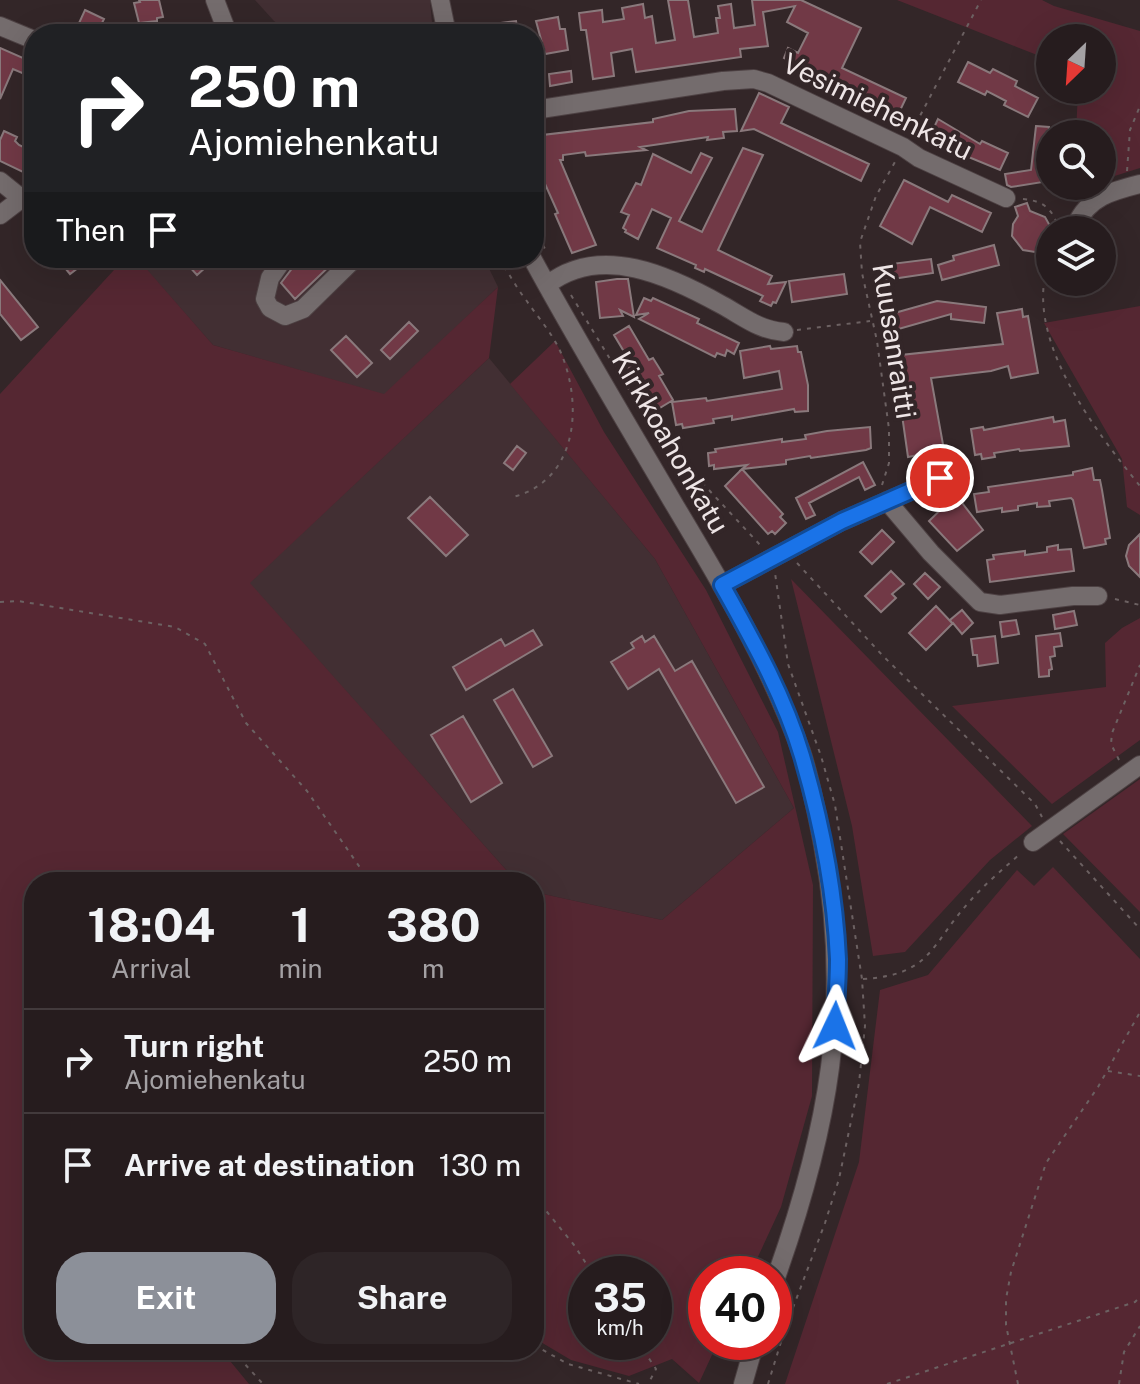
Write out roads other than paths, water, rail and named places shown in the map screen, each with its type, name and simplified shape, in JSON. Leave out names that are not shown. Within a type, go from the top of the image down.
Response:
[{"type":"street","points":[[215,0],[224,24]]},
{"type":"street","points":[[440,0],[445,24]]},
{"type":"street","points":[[0,26],[24,36]]},
{"type":"street","name":"Vesimiehenkatu","points":[[544,108],[754,79],[1006,198]]},
{"type":"street","points":[[0,181],[24,192]]},
{"type":"street","points":[[1078,216],[1096,199],[1132,186]]},
{"type":"street","points":[[0,215],[24,197]]},
{"type":"street","name":"Kirkkoahonkatu","points":[[544,264],[759,652],[802,754],[818,819],[838,960],[835,1026],[829,1087],[810,1174],[783,1256]]},
{"type":"street","points":[[553,280],[591,267],[642,269],[696,291],[762,329],[784,332]]},
{"type":"street","points":[[277,268],[270,278],[265,299],[270,308],[285,316],[303,309],[345,268]]},
{"type":"street","points":[[722,585],[883,496],[940,478]]},
{"type":"street","points":[[883,496],[931,553],[980,602],[1000,605],[1098,596]]},
{"type":"street","points":[[1033,842],[1134,769]]},
{"type":"street","points":[[743,1384],[750,1360]]}]
